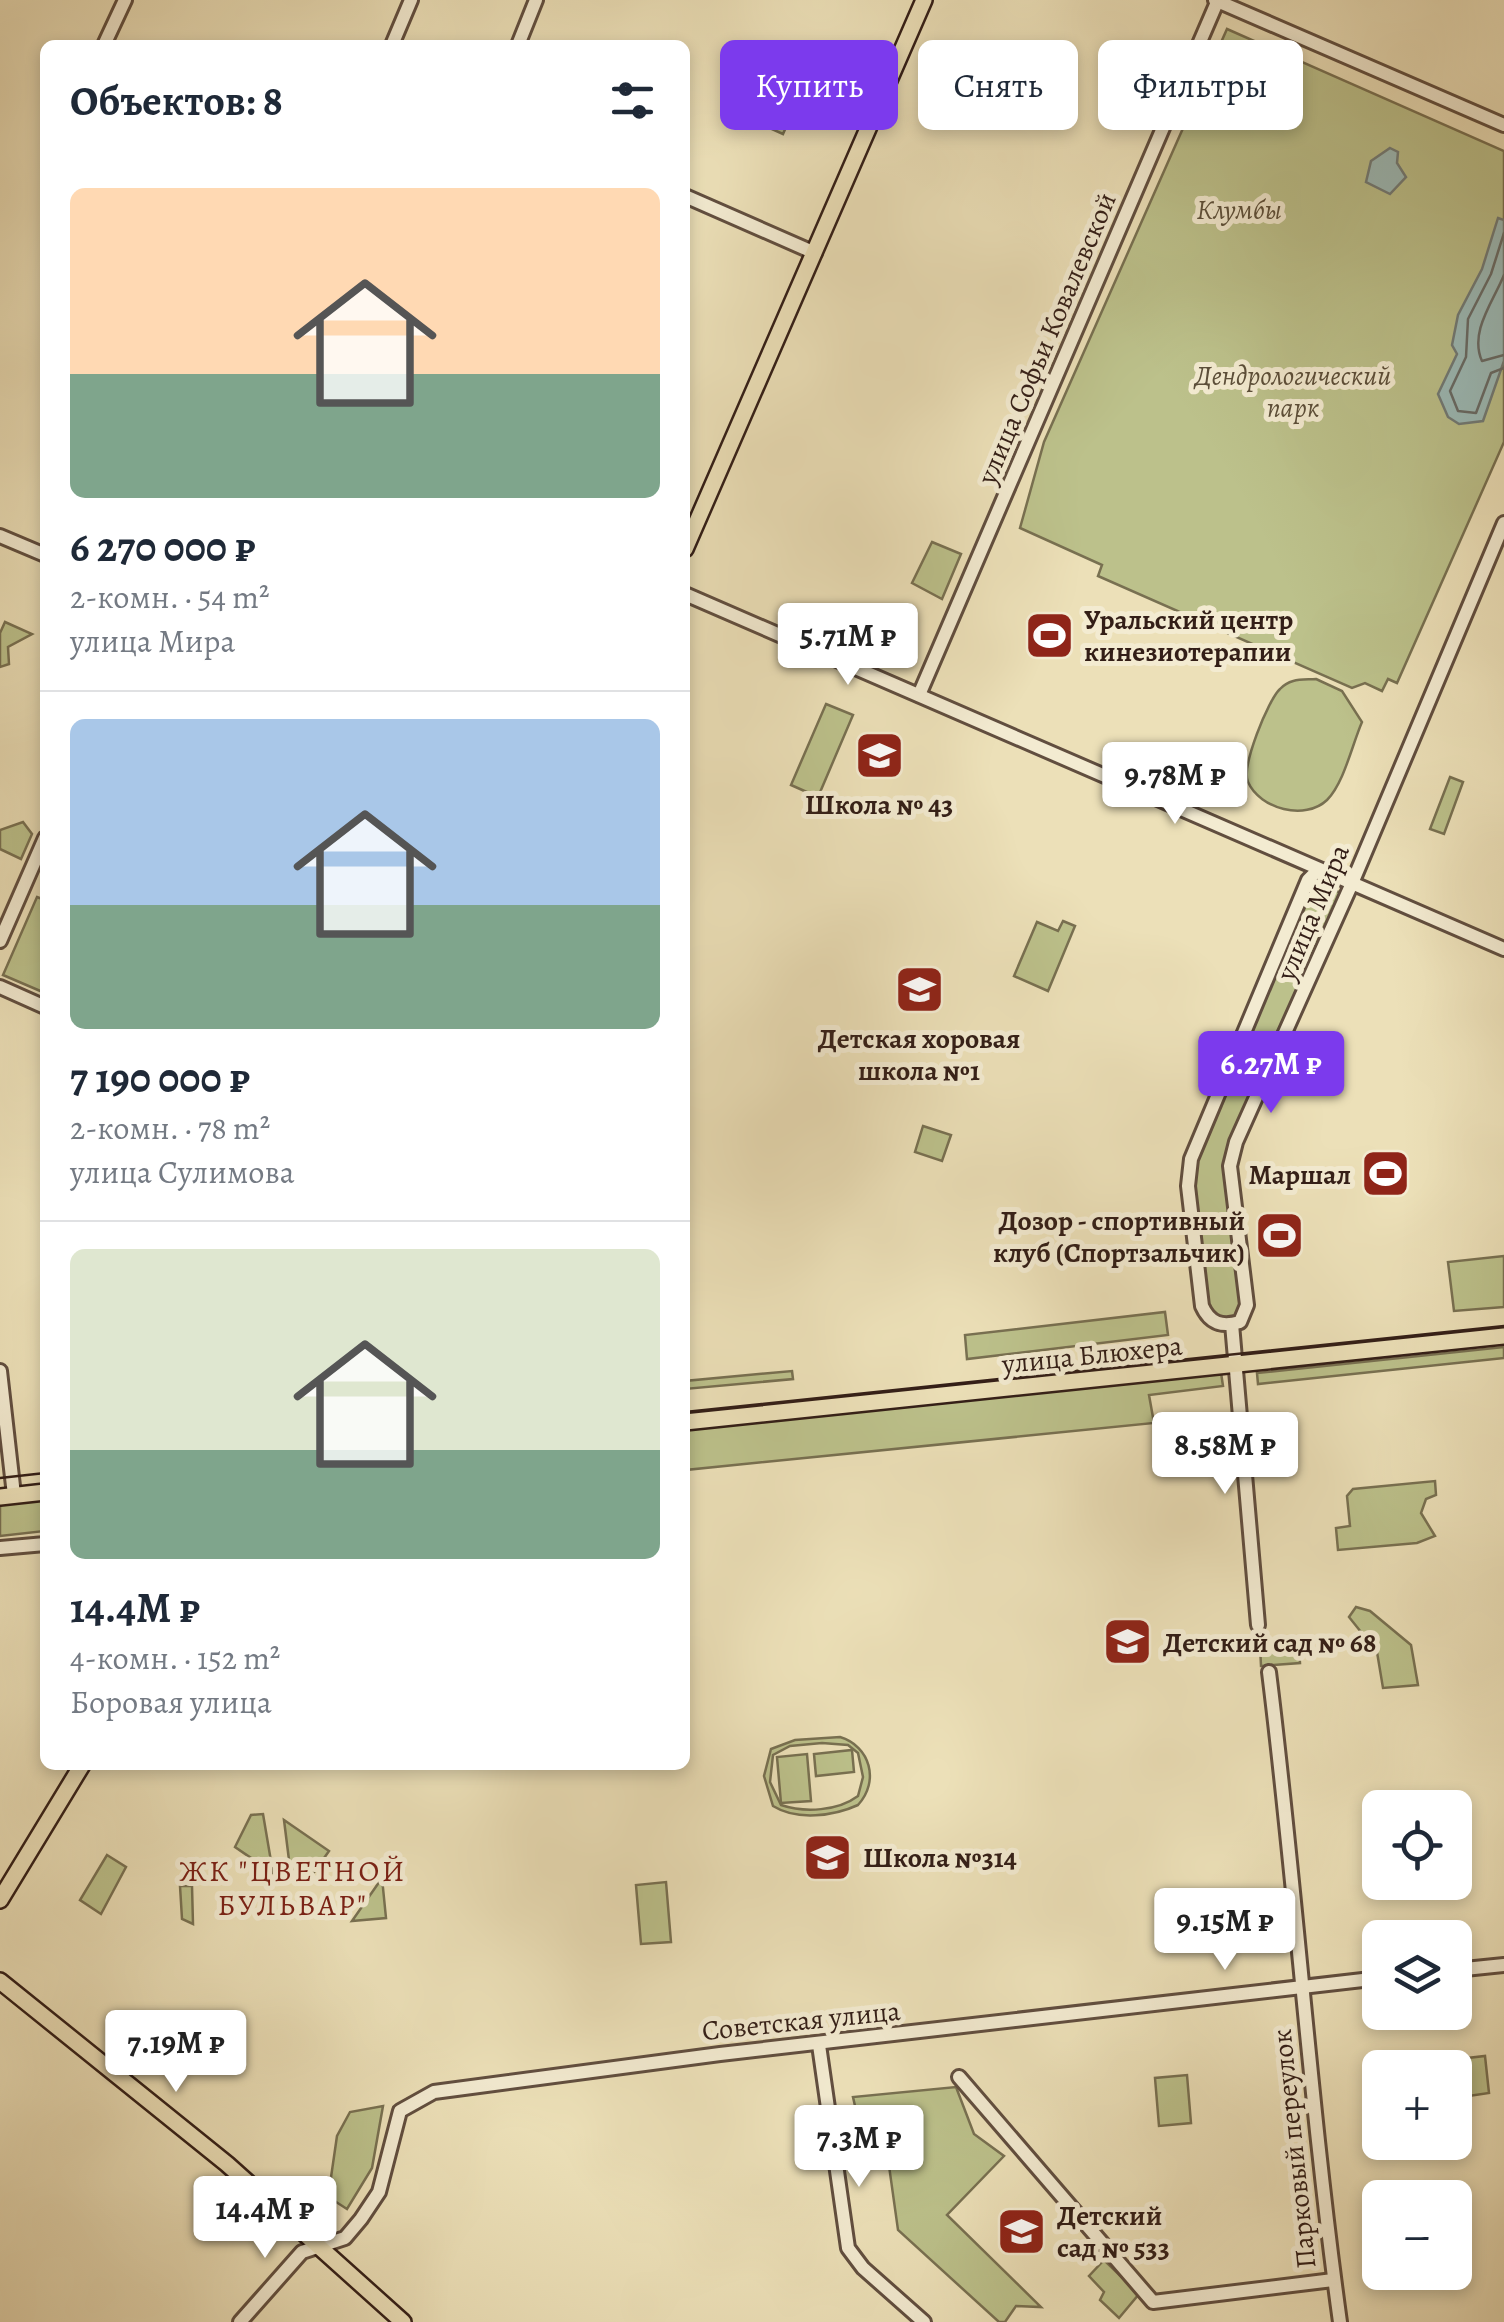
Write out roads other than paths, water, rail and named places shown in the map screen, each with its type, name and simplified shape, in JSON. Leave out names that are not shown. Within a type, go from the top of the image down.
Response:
[{"type":"main road","points":[[690,537],[924,0]]},
{"type":"main road","name":"улица Блюхера","points":[[690,1421],[1504,1336]]},
{"type":"main road","points":[[7,1496],[40,1493]]},
{"type":"main road","points":[[0,1900],[79,1770]]},
{"type":"main road","points":[[0,1981],[227,2164],[404,2322]]},
{"type":"street","points":[[106,40],[125,0]]},
{"type":"street","points":[[394,40],[411,0]]},
{"type":"street","points":[[520,40],[536,0]]},
{"type":"street","points":[[1217,0],[1504,125]]},
{"type":"street","name":"улица Софьи Ковалевской","points":[[919,695],[1217,0]]},
{"type":"street","points":[[690,198],[814,253]]},
{"type":"street","name":"улица Мира","points":[[1334,872],[1316,872],[1308,880],[1191,1159],[1188,1186],[1202,1306],[1212,1321],[1240,1322],[1247,1305],[1231,1156],[1500,546],[1504,523]]},
{"type":"street","points":[[0,536],[40,554]]},
{"type":"street","points":[[690,596],[1353,880],[1504,949]]},
{"type":"street","points":[[0,941],[40,849]]},
{"type":"street","points":[[0,988],[40,1005]]},
{"type":"street","name":"улица Мира","points":[[1232,1324],[1235,1364]]},
{"type":"street","points":[[1235,1364],[1258,1625]]},
{"type":"street","points":[[0,1371],[7,1496]]},
{"type":"street","points":[[0,1548],[40,1544]]},
{"type":"street","name":"Парковый переулок","points":[[1269,1672],[1332,2280],[1340,2322]]},
{"type":"street","points":[[1472,1968],[1504,1965]]},
{"type":"street","name":"Советская улица","points":[[240,2322],[302,2252],[345,2238],[369,2210],[382,2183],[397,2118],[421,2097],[444,2090],[574,2072],[1362,1980]]},
{"type":"street","points":[[819,2045],[848,2248],[863,2268],[924,2322]]},
{"type":"street","points":[[959,2077],[1153,2302],[1332,2280]]},
{"type":"water","points":[[1390,148],[1398,152],[1397,163],[1406,177],[1390,194],[1366,182],[1371,161]]},
{"type":"water","points":[[1498,218],[1504,220],[1504,361],[1483,421],[1459,424],[1448,417],[1438,394],[1457,354],[1452,345],[1458,315],[1482,269]]},
{"type":"tram line","points":[[690,1411],[1504,1326]]},
{"type":"tram line","points":[[0,1478],[40,1474]]},
{"type":"place","name":"Уральский центр кинезиотерапии","points":[[1049,635]]},
{"type":"place","name":"Школа № 43","points":[[879,756]]},
{"type":"place","name":"Детская хоровая школа №1","points":[[919,990]]},
{"type":"place","name":"Маршал","points":[[1386,1174]]},
{"type":"place","name":"Дозор - спортивный клуб (Спортзальчик)","points":[[1280,1236]]},
{"type":"place","name":"Детский сад № 68","points":[[1128,1642]]},
{"type":"place","name":"Школа №314","points":[[828,1857]]},
{"type":"place","name":"Детский сад № 533","points":[[1022,2231]]},
{"type":"district","name":"ЖК \"ЦВЕТНОЙ БУЛЬВАР\"","points":[[293,1888]]},
{"type":"park label","name":"Клумбы","points":[[1239,209]]},
{"type":"park label","name":"Дендрологический парк","points":[[1293,391]]}]
